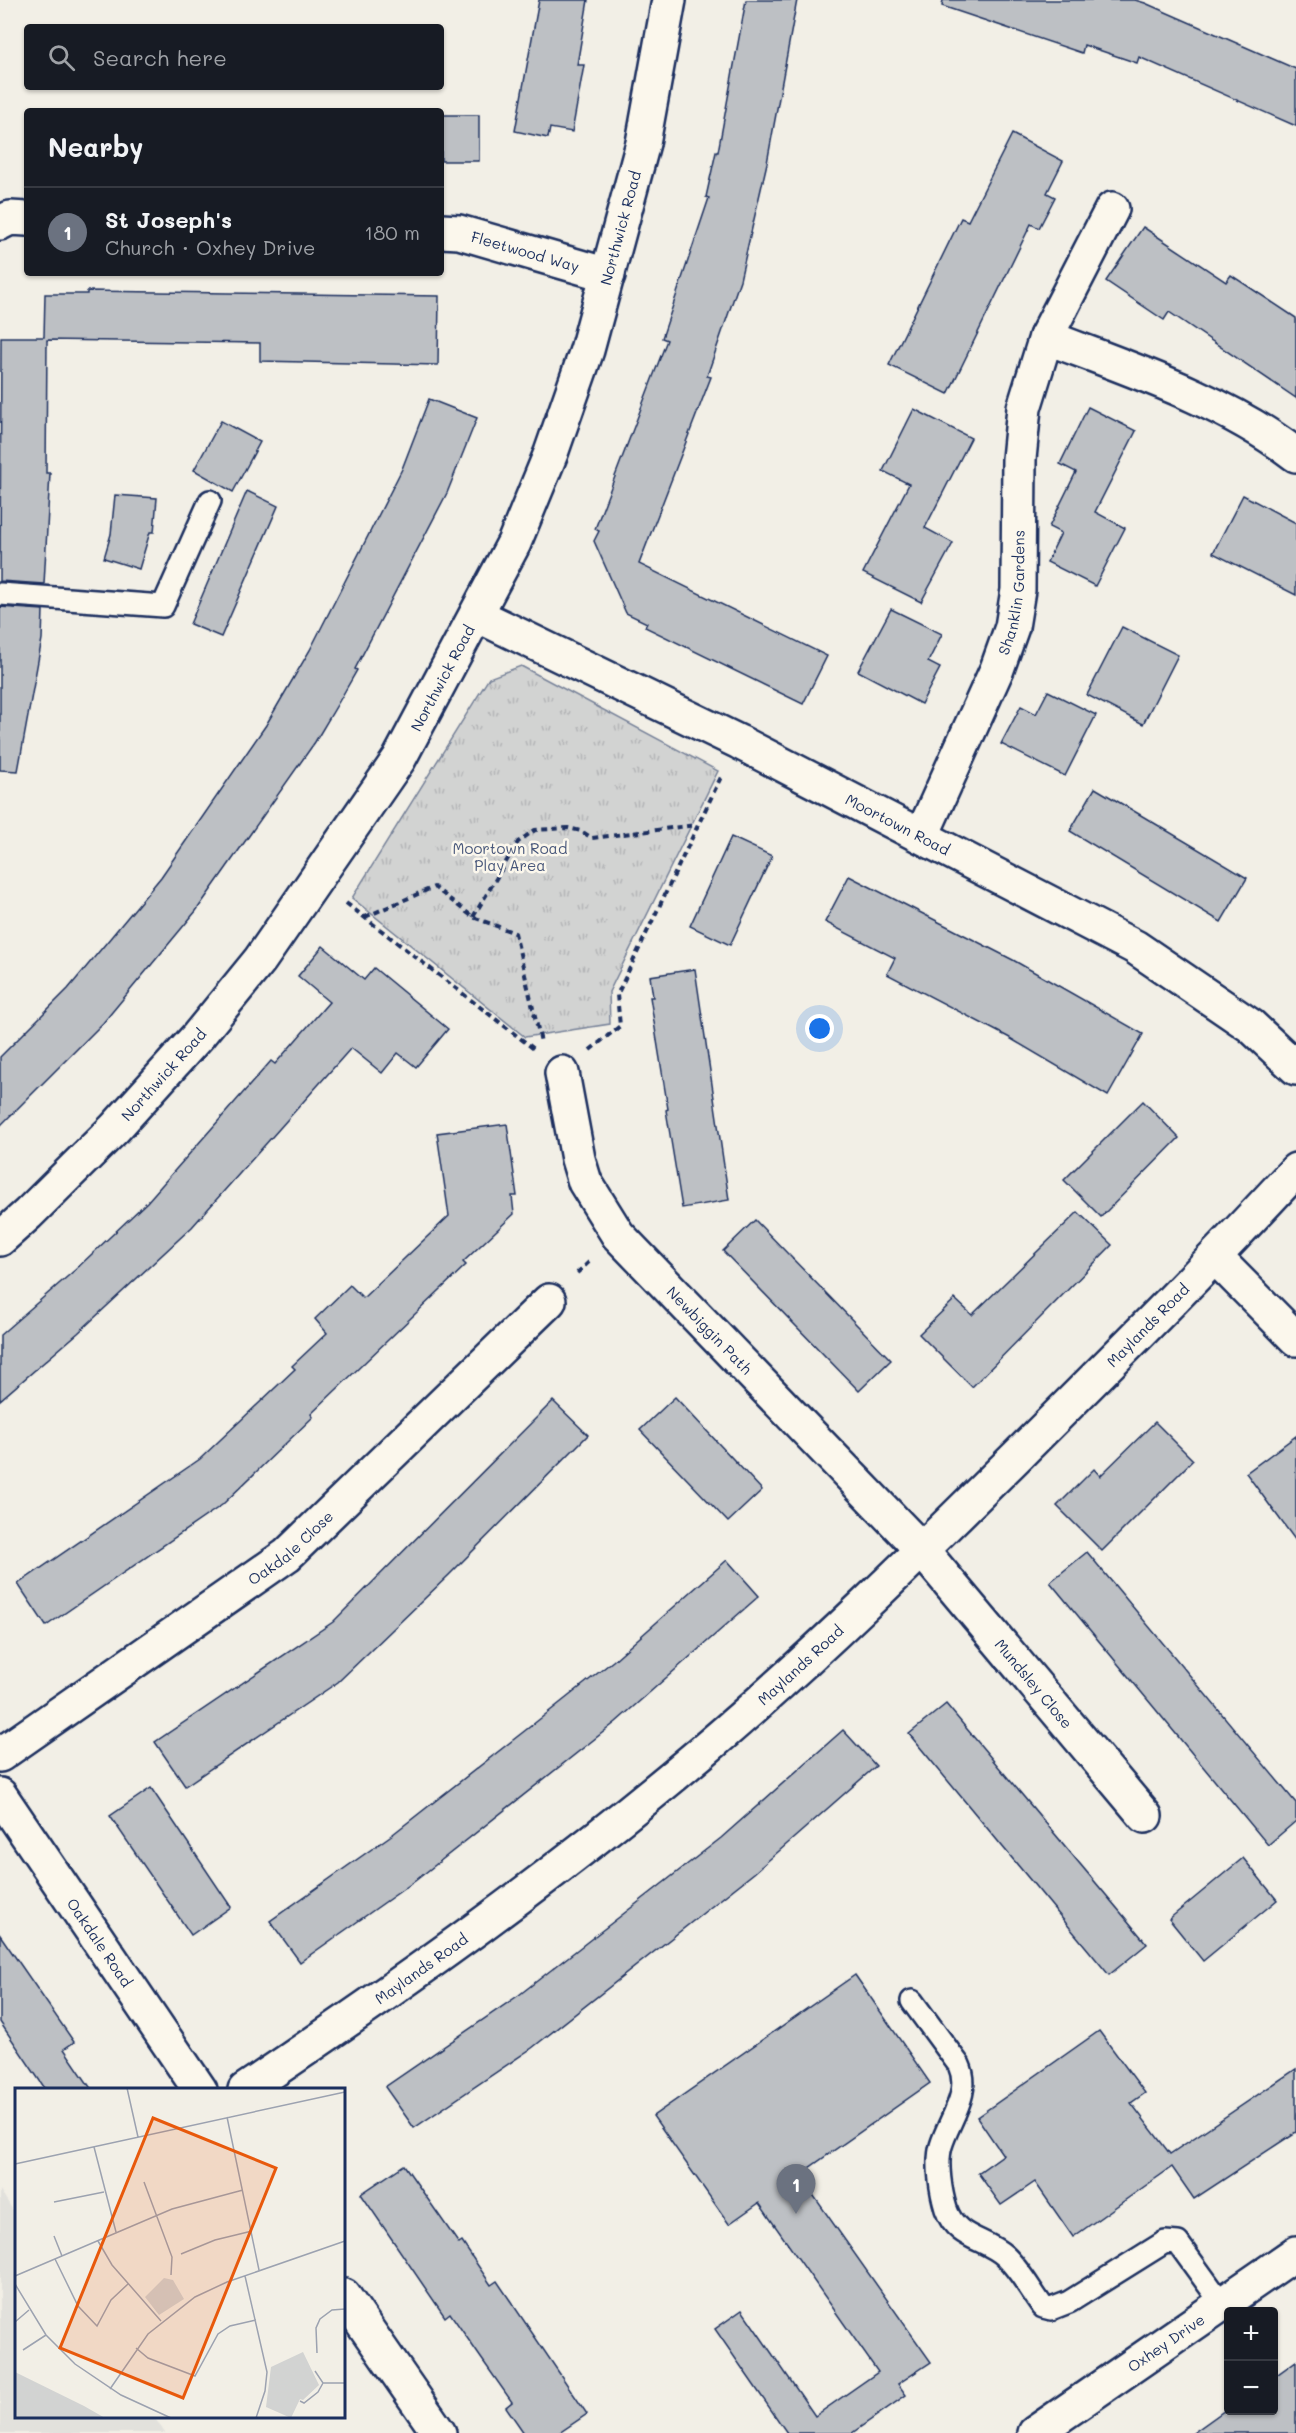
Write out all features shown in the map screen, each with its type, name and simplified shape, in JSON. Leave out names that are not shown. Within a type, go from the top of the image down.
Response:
[{"type":"street","name":"Northwick Road","points":[[0,1239],[115,1128],[198,1036],[260,960],[399,759],[477,615],[514,543],[551,453],[587,350],[643,142],[669,0]]},
{"type":"street","name":"Shanklin Gardens","points":[[922,835],[997,669],[1011,627],[1018,590],[1019,459],[1024,408],[1046,337],[1112,209]]},
{"type":"street","points":[[0,223],[10,218],[24,219]]},
{"type":"street","name":"Fleetwood Way","points":[[444,231],[459,232],[608,275]]},
{"type":"street","points":[[1046,337],[1173,387],[1228,414],[1296,455]]},
{"type":"street","name":"Moortown Road","points":[[477,615],[739,742],[1135,947],[1199,988],[1251,1026],[1296,1068]]},
{"type":"street","name":"Newbiggin Path","points":[[553,1066],[585,1182],[618,1235],[922,1550]]},
{"type":"street","name":"Maylands Road","points":[[248,2088],[381,1999],[549,1876],[704,1750],[922,1550],[1216,1258],[1296,1170]]},
{"type":"street","points":[[1216,1258],[1296,1339]]},
{"type":"street","name":"Oakdale Close","points":[[0,1755],[287,1556],[549,1301]]},
{"type":"street","name":"Mundsley Close","points":[[922,1550],[1145,1816]]},
{"type":"street","name":"Oakdale Road","points":[[0,1795],[200,2088]]},
{"type":"street","name":"Oxhey Drive","points":[[1035,2433],[1296,2253]]},
{"type":"street","points":[[345,2297],[439,2433]]},
{"type":"lane","points":[[0,594],[163,606],[210,501]]},
{"type":"lane","points":[[912,2001],[959,2065],[964,2077],[963,2092],[940,2149],[940,2176],[946,2210],[957,2229],[973,2240],[993,2247],[1006,2258],[1043,2307],[1051,2309],[1068,2302],[1165,2242],[1172,2241],[1178,2243],[1223,2305]]},
{"type":"path","points":[[553,1066],[620,1026],[616,995],[696,825],[739,742]]},
{"type":"path","points":[[473,918],[518,842],[535,830],[568,828],[581,831],[592,838],[696,825]]},
{"type":"path","points":[[316,881],[553,1066]]},
{"type":"path","points":[[365,917],[434,887],[473,918],[515,933],[553,1066]]},
{"type":"path","points":[[549,1301],[618,1235]]},
{"type":"shaded area","points":[[0,2190],[15,2213],[15,2418],[155,2418],[165,2433],[0,2433]]},
{"type":"green space","name":"Moortown Road Play Area","points":[[521,666],[718,771],[609,992],[610,1024],[525,1037],[352,898],[489,678]]},
{"type":"building","points":[[539,0],[588,0],[577,65],[584,65],[572,132],[550,128],[548,138],[515,131]]},
{"type":"building","points":[[746,0],[797,0],[767,163],[740,280],[707,376],[711,377],[639,564],[827,656],[803,704],[645,627],[647,623],[626,613],[594,541],[599,531],[595,529],[667,340],[662,338],[709,198],[706,197],[716,152],[718,152]]},
{"type":"building","points":[[943,0],[1135,0],[1145,3],[1296,69],[1296,126],[1139,57],[1137,63],[1084,45],[1082,53],[942,6]]},
{"type":"building","points":[[444,115],[479,115],[479,161],[444,161]]},
{"type":"building","points":[[1012,134],[1063,161],[1047,193],[1055,197],[1039,228],[1031,224],[948,394],[889,365],[961,218],[968,221]]},
{"type":"building","points":[[1143,227],[1226,282],[1231,275],[1296,318],[1296,398],[1169,312],[1164,320],[1106,281]]},
{"type":"building","points":[[87,291],[439,296],[438,365],[260,361],[260,343],[47,340],[46,473],[50,473],[44,584],[0,581],[1,337],[44,337],[45,294],[87,294]]},
{"type":"building","points":[[429,399],[477,418],[447,493],[337,705],[315,742],[196,911],[103,1023],[0,1126],[0,1057],[68,989],[161,877],[266,725],[310,650],[402,469]]},
{"type":"building","points":[[1088,407],[1136,431],[1095,512],[1125,528],[1095,586],[1047,562],[1061,533],[1049,527],[1076,472],[1060,464]]},
{"type":"building","points":[[914,409],[971,438],[925,528],[953,543],[921,602],[863,573],[909,484],[883,471]]},
{"type":"building","points":[[221,421],[260,442],[233,492],[194,470]]},
{"type":"building","points":[[247,491],[278,506],[221,637],[190,624]]},
{"type":"building","points":[[115,495],[157,498],[154,532],[150,532],[139,569],[104,558],[111,534]]},
{"type":"building","points":[[1243,495],[1296,523],[1296,595],[1213,553]]},
{"type":"building","points":[[0,607],[43,610],[42,639],[18,771],[0,770]]},
{"type":"building","points":[[891,609],[942,634],[928,662],[940,668],[921,704],[858,671]]},
{"type":"building","points":[[1122,627],[1178,655],[1143,724],[1087,695]]},
{"type":"building","points":[[1048,691],[1096,715],[1065,776],[1001,744],[1021,706],[1036,714]]},
{"type":"building","points":[[1095,788],[1247,878],[1221,922],[1070,831]]},
{"type":"building","points":[[731,837],[772,856],[730,945],[690,926]]},
{"type":"building","points":[[849,876],[1013,960],[1143,1034],[1108,1096],[1008,1037],[887,974],[895,958],[825,922]]},
{"type":"building","points":[[323,946],[364,980],[374,968],[448,1029],[416,1067],[398,1053],[382,1073],[351,1048],[192,1227],[78,1333],[0,1400],[0,1335],[75,1270],[147,1202],[271,1061],[275,1064],[329,1002],[298,976]]},
{"type":"building","points":[[695,969],[729,1200],[682,1208],[650,997],[653,997],[650,976]]},
{"type":"building","points":[[1143,1101],[1179,1138],[1101,1217],[1064,1180]]},
{"type":"building","points":[[507,1124],[517,1196],[512,1196],[514,1214],[463,1262],[466,1265],[311,1414],[313,1417],[222,1505],[46,1626],[18,1584],[200,1459],[295,1369],[292,1366],[327,1333],[315,1319],[350,1285],[363,1298],[449,1216],[437,1133]]},
{"type":"building","points":[[1078,1212],[1112,1245],[972,1387],[919,1334],[955,1299],[972,1315]]},
{"type":"building","points":[[755,1220],[891,1360],[859,1391],[723,1251]]},
{"type":"building","points":[[675,1397],[762,1490],[728,1522],[640,1430]]},
{"type":"building","points":[[553,1401],[588,1435],[449,1575],[338,1682],[185,1786],[155,1742],[333,1622]]},
{"type":"building","points":[[1155,1422],[1193,1460],[1102,1551],[1057,1506],[1094,1469],[1100,1476]]},
{"type":"building","points":[[1296,1436],[1296,1541],[1246,1473]]},
{"type":"building","points":[[1087,1552],[1296,1803],[1296,1821],[1268,1845],[1050,1582]]},
{"type":"building","points":[[727,1560],[759,1596],[616,1722],[415,1881],[300,1962],[270,1921],[393,1834],[536,1722],[613,1661]]},
{"type":"building","points":[[946,1704],[1147,1944],[1109,1975],[909,1734]]},
{"type":"building","points":[[843,1730],[876,1766],[754,1873],[532,2048],[414,2128],[385,2087],[519,1995],[721,1838]]},
{"type":"building","points":[[151,1788],[231,1907],[191,1935],[110,1816]]},
{"type":"building","points":[[1243,1858],[1277,1900],[1203,1961],[1169,1919]]},
{"type":"building","points":[[0,1935],[74,2042],[64,2049],[91,2088],[45,2088],[0,2022]]},
{"type":"building","points":[[855,1975],[930,2083],[799,2175],[931,2362],[898,2384],[906,2395],[852,2433],[787,2433],[715,2329],[742,2310],[815,2416],[878,2372],[759,2203],[729,2224],[653,2116]]},
{"type":"building","points":[[1099,2031],[1145,2093],[1131,2103],[1170,2154],[1296,2069],[1296,2132],[1194,2199],[1172,2167],[1073,2237],[1035,2182],[1001,2205],[978,2173],[1003,2155],[977,2117]]},
{"type":"building","points":[[404,2165],[459,2244],[462,2242],[491,2285],[497,2281],[587,2414],[559,2433],[524,2433],[506,2407],[512,2402],[450,2313],[445,2317],[361,2194]]},
{"type":"building","points":[[1296,2361],[1296,2433],[1193,2433],[1224,2411],[1224,2415],[1278,2415],[1278,2374]]},
{"type":"place","name":"St Joseph's","points":[[796,2214]]}]
